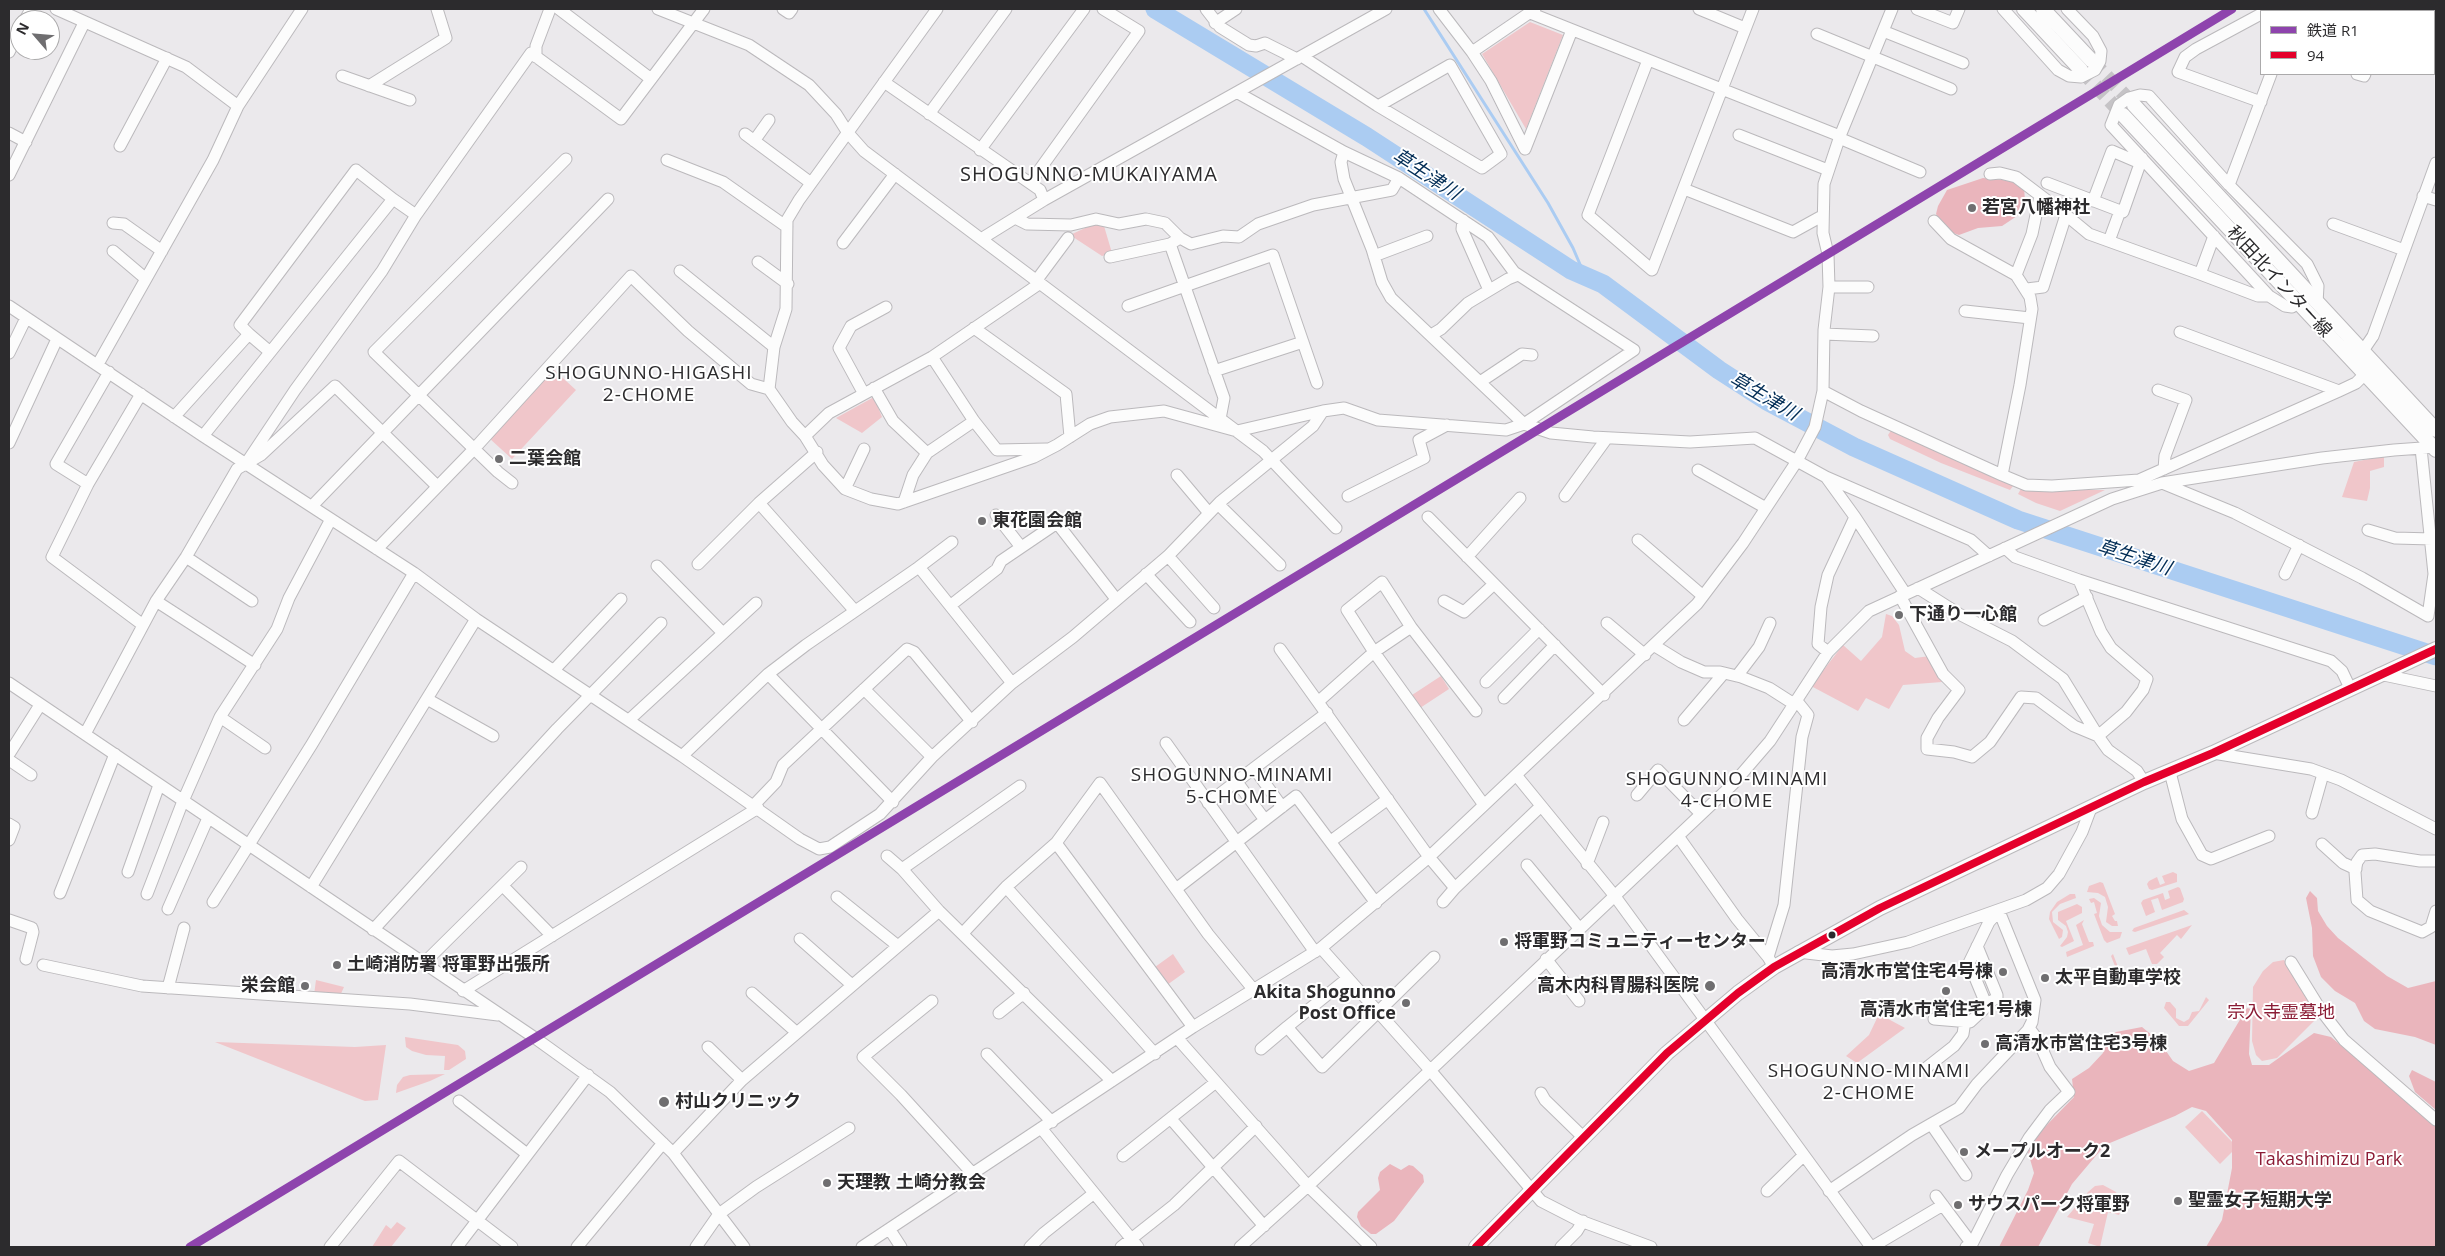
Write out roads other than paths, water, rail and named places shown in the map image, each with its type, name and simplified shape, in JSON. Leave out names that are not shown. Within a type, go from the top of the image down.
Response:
[{"type":"main road","points":[[2024,9],[2081,70]]},
{"type":"main road","points":[[2043,9],[2092,61]]},
{"type":"main road","name":"秋田北インター線","points":[[2134,105],[2317,303],[2432,448]]},
{"type":"main road","name":"秋田北インター線","points":[[2122,115],[2298,304],[2359,357]]},
{"type":"main road","name":"秋田北インター線","points":[[2370,369],[2436,430]]},
{"type":"main road","points":[[1476,1247],[1530,1190],[1667,1053],[1771,962],[1798,952],[1880,908],[2144,782],[2213,753],[2436,649]]},
{"type":"street","points":[[56,9],[186,67],[238,106]]},
{"type":"street","points":[[98,364],[213,160],[238,106],[302,9]]},
{"type":"street","points":[[369,86],[446,38],[437,9]]},
{"type":"street","points":[[536,57],[536,46],[550,9]]},
{"type":"street","points":[[559,9],[651,80]]},
{"type":"street","points":[[658,9],[749,45],[809,85],[836,114],[864,151],[1037,283],[1237,431],[1272,459],[1336,528]]},
{"type":"street","points":[[246,464],[295,390],[382,271],[416,215],[531,53],[621,119],[704,9]]},
{"type":"street","points":[[783,9],[789,13],[792,9]]},
{"type":"street","points":[[769,390],[774,347],[786,309],[788,284],[787,220],[811,183],[937,9]]},
{"type":"street","points":[[929,114],[1006,9]]},
{"type":"street","points":[[980,150],[1084,9]]},
{"type":"street","points":[[1030,183],[1139,32],[1103,9]]},
{"type":"street","points":[[1206,9],[1215,23],[1249,45],[1256,46],[1265,43],[1298,59],[1482,168],[1501,154],[1450,65],[1378,106]]},
{"type":"street","points":[[1215,23],[1236,9]]},
{"type":"street","points":[[981,239],[1044,200],[1386,9]]},
{"type":"street","points":[[1439,9],[1472,52],[1491,81],[1525,149],[1572,30]]},
{"type":"street","points":[[1699,9],[1746,28]]},
{"type":"street","points":[[1648,60],[1588,215],[1652,270],[1753,9]]},
{"type":"street","points":[[862,1247],[1178,1039],[1193,1027],[1318,950],[1429,857],[1604,695],[1703,596],[1766,508],[1799,458],[1815,427],[1823,395],[1824,334],[1829,286],[1828,254],[1822,233],[1824,184],[1840,137],[1892,9]]},
{"type":"street","points":[[1917,9],[1953,23],[1959,9]]},
{"type":"street","points":[[2002,9],[2058,70],[2069,76],[2081,77],[2095,70],[2100,61],[2101,51],[2093,36],[2067,9]]},
{"type":"street","points":[[1472,52],[1532,11],[1572,30],[1840,137],[1920,172]]},
{"type":"street","points":[[2260,15],[2196,49],[2185,58],[2178,72],[2261,102]]},
{"type":"street","points":[[9,175],[84,23]]},
{"type":"street","points":[[1883,31],[1963,63]]},
{"type":"street","points":[[1817,34],[1951,89]]},
{"type":"street","points":[[120,146],[167,58]]},
{"type":"street","points":[[2229,185],[2271,75]]},
{"type":"street","points":[[342,76],[410,100]]},
{"type":"street","points":[[884,82],[1040,190],[1044,200]]},
{"type":"street","points":[[378,549],[474,449],[630,276],[688,330],[751,384],[769,390],[792,422],[806,436],[823,465],[845,489],[871,499],[898,504],[1034,457],[1090,424],[1110,416],[1164,411],[1237,431],[1344,408],[1378,420],[1506,430],[1524,424],[1634,350],[1518,275],[1488,237],[1463,220],[1399,178],[1344,152],[1243,90]]},
{"type":"street","points":[[2298,304],[2292,307],[2285,306],[2269,296],[2141,161],[2111,125],[2119,105],[2128,98],[2140,95],[2149,96],[2229,185],[2307,264],[2318,286],[2317,303]]},
{"type":"street","points":[[769,120],[749,138],[811,183]]},
{"type":"street","points":[[9,133],[26,142]]},
{"type":"street","points":[[1739,135],[1828,170]]},
{"type":"street","points":[[2093,201],[2112,150],[2141,161]]},
{"type":"street","points":[[1344,152],[1341,162],[1344,179],[1353,199],[1382,282],[1391,298],[1524,424],[1551,433],[1607,438],[1690,442],[1754,438],[1799,458],[1826,477],[1971,540],[1989,556]]},
{"type":"street","points":[[512,483],[498,472],[374,352],[566,159]]},
{"type":"street","points":[[667,160],[724,182],[787,227]]},
{"type":"street","points":[[2047,183],[2123,212],[2141,161]]},
{"type":"street","points":[[2359,357],[2373,336],[2436,163]]},
{"type":"street","points":[[270,352],[240,325],[356,170],[393,200],[416,215]]},
{"type":"street","points":[[1990,174],[2000,173],[2016,177],[2090,234],[2258,296],[2269,296]]},
{"type":"street","points":[[843,243],[895,174]]},
{"type":"street","points":[[1014,218],[1027,224],[1071,224],[1096,219],[1119,224],[1146,219],[1165,223],[1180,238],[1190,244],[1223,236],[1239,237],[1258,224],[1313,205],[1353,199],[1392,190],[1399,178]]},
{"type":"street","points":[[1684,188],[1793,232],[1822,216]]},
{"type":"street","points":[[2016,275],[2032,234],[2040,196]]},
{"type":"street","points":[[2423,196],[2436,200]]},
{"type":"street","points":[[312,506],[608,199]]},
{"type":"street","points":[[203,436],[393,200]]},
{"type":"street","points":[[2109,241],[2120,211]]},
{"type":"street","points":[[2026,289],[2043,287],[2066,215]]},
{"type":"street","points":[[1463,220],[1462,229],[1489,290]]},
{"type":"street","points":[[1934,221],[1951,239],[2016,275],[2030,296],[2030,318],[2002,475]]},
{"type":"street","points":[[113,223],[124,224],[162,251]]},
{"type":"street","points":[[2333,224],[2404,250]]},
{"type":"street","points":[[1374,256],[1427,236]]},
{"type":"street","points":[[2200,274],[2214,236]]},
{"type":"street","points":[[806,436],[829,412],[932,357],[1037,283],[1068,238]]},
{"type":"street","points":[[1110,257],[1170,244],[1180,238]]},
{"type":"street","points":[[1170,244],[1224,398],[1220,419]]},
{"type":"street","points":[[114,251],[146,279]]},
{"type":"street","points":[[1128,306],[1273,255],[1317,383]]},
{"type":"street","points":[[758,262],[788,284]]},
{"type":"street","points":[[680,271],[774,347]]},
{"type":"street","points":[[1431,334],[1441,329],[1468,303],[1518,275]]},
{"type":"street","points":[[1829,286],[1868,287]]},
{"type":"street","points":[[9,306],[98,364],[174,417],[414,573],[476,619],[629,720],[800,839],[819,848],[830,847],[854,833],[893,802],[932,757],[1012,683],[1073,637],[1168,556],[1218,504],[1313,426],[1323,412]]},
{"type":"street","points":[[886,307],[851,326],[839,348],[869,391],[893,420],[927,453]]},
{"type":"street","points":[[1965,311],[2030,318]]},
{"type":"street","points":[[9,353],[26,318]]},
{"type":"street","points":[[974,328],[1066,394],[1070,437]]},
{"type":"street","points":[[2180,332],[2339,391]]},
{"type":"street","points":[[174,417],[249,334]]},
{"type":"street","points":[[1824,334],[1873,336]]},
{"type":"street","points":[[9,443],[57,339]]},
{"type":"street","points":[[1214,371],[1303,342]]},
{"type":"street","points":[[1480,382],[1522,354],[1532,355]]},
{"type":"street","points":[[932,357],[974,421],[998,450],[1048,449]]},
{"type":"street","points":[[2139,480],[2339,391],[2356,382],[2370,369]]},
{"type":"street","points":[[88,484],[56,464],[109,372]]},
{"type":"street","points":[[85,734],[156,601],[186,557],[238,469],[261,455],[335,386],[437,486]]},
{"type":"street","points":[[2158,390],[2186,400],[2165,456],[2164,469]]},
{"type":"street","points":[[141,394],[88,484],[52,557],[143,625]]},
{"type":"street","points":[[1242,1247],[1733,784],[1770,741],[1828,652],[1869,611],[2112,498],[2157,484],[2322,458],[2432,448],[2434,574],[2428,616],[2362,578],[2235,513],[2157,484],[2139,480],[2052,486],[2026,485],[1823,395]]},
{"type":"street","points":[[904,502],[913,475],[927,453],[974,421]]},
{"type":"street","points":[[1348,496],[1424,458],[1420,440],[1447,425]]},
{"type":"street","points":[[1565,496],[1607,438]]},
{"type":"street","points":[[845,489],[864,449]]},
{"type":"street","points":[[698,564],[759,504],[817,452]]},
{"type":"street","points":[[1698,470],[1766,508]]},
{"type":"street","points":[[1177,475],[1209,513]]},
{"type":"street","points":[[1826,477],[1855,517],[1903,594],[1942,674],[1959,690],[1938,718],[1927,738],[1927,749],[1954,752],[1972,757],[1990,742],[2021,697],[2036,698],[2074,726],[2098,736]]},
{"type":"street","points":[[1467,557],[1520,498]]},
{"type":"street","points":[[759,504],[855,611]]},
{"type":"street","points":[[1218,504],[1280,565]]},
{"type":"street","points":[[996,515],[1021,547]]},
{"type":"street","points":[[1428,517],[1604,695]]},
{"type":"street","points":[[1828,652],[1818,644],[1821,607],[1828,575],[1855,517]]},
{"type":"street","points":[[147,894],[182,801],[220,717],[277,630],[289,598],[331,519]]},
{"type":"street","points":[[951,605],[998,569],[1001,561],[1057,523],[1116,599]]},
{"type":"street","points":[[2368,530],[2395,538],[2432,539]]},
{"type":"street","points":[[1638,540],[1703,596]]},
{"type":"street","points":[[682,756],[768,674],[952,542]]},
{"type":"street","points":[[2285,574],[2299,545]]},
{"type":"street","points":[[2007,547],[2015,557],[2079,580],[2331,660],[2342,671],[2350,688]]},
{"type":"street","points":[[1168,556],[1214,608]]},
{"type":"street","points":[[186,557],[252,601]]},
{"type":"street","points":[[657,566],[723,633]]},
{"type":"street","points":[[918,567],[951,605],[1012,683]]},
{"type":"street","points":[[213,902],[249,846],[414,573]]},
{"type":"street","points":[[1146,574],[1190,622]]},
{"type":"street","points":[[2079,580],[2102,632],[2112,648],[2146,680],[2143,690],[2126,712],[2098,736]]},
{"type":"street","points":[[1476,711],[1411,627],[1382,582],[1347,610],[1374,652],[1484,805]]},
{"type":"street","points":[[1444,601],[1464,612],[1494,584]]},
{"type":"street","points":[[1918,588],[1959,614],[2012,641],[2064,679],[2108,750],[2137,771],[2144,782]]},
{"type":"street","points":[[2044,620],[2087,597]]},
{"type":"street","points":[[554,670],[621,599]]},
{"type":"street","points":[[156,601],[255,665]]},
{"type":"street","points":[[629,720],[756,603]]},
{"type":"street","points":[[311,887],[476,619]]},
{"type":"street","points":[[373,930],[591,695],[661,623]]},
{"type":"street","points":[[1606,623],[1645,655]]},
{"type":"street","points":[[1737,676],[1759,647],[1770,623]]},
{"type":"street","points":[[1319,701],[1374,652],[1411,627]]},
{"type":"street","points":[[1486,682],[1539,630]]},
{"type":"street","points":[[1504,698],[1555,645]]},
{"type":"street","points":[[1655,646],[1681,662],[1704,672],[1737,676],[1769,688],[1795,702],[1808,715],[1802,737],[1784,905],[1771,962]]},
{"type":"street","points":[[463,991],[756,807],[776,782],[783,765],[907,649],[914,652],[972,722]]},
{"type":"street","points":[[1280,649],[1429,857],[1455,888]]},
{"type":"street","points":[[1684,720],[1724,673]]},
{"type":"street","points":[[768,674],[893,802]]},
{"type":"street","points":[[2380,674],[2436,686]]},
{"type":"street","points":[[9,683],[588,1075],[630,1110],[664,1143],[744,1247]]},
{"type":"street","points":[[864,689],[932,757]]},
{"type":"street","points":[[427,699],[493,736]]},
{"type":"street","points":[[9,754],[40,705]]},
{"type":"street","points":[[1208,803],[1327,713]]},
{"type":"street","points":[[220,717],[265,748]]},
{"type":"street","points":[[1166,743],[1237,843],[1318,950],[1348,978],[1430,1070],[1540,1201],[1583,1222],[1651,1247]]},
{"type":"street","points":[[2213,753],[2311,769],[2341,780],[2436,830]]},
{"type":"street","points":[[60,893],[115,754]]},
{"type":"street","points":[[9,760],[31,775]]},
{"type":"street","points":[[1254,768],[1282,807]]},
{"type":"street","points":[[1637,796],[1658,770],[1701,814]]},
{"type":"street","points":[[2170,772],[2182,819],[2202,856],[2211,859],[2269,836]]},
{"type":"street","points":[[2312,813],[2323,774]]},
{"type":"street","points":[[1516,775],[1540,807],[1614,895],[1871,1247],[1939,1201],[1969,1246],[2029,1138],[2050,1110],[2069,1092],[2050,1067],[2038,1040],[2029,1028]]},
{"type":"street","points":[[1237,782],[1265,820]]},
{"type":"street","points":[[963,933],[1006,888],[1056,843],[1100,783],[1208,934],[1254,989]]},
{"type":"street","points":[[128,872],[159,784]]},
{"type":"street","points":[[902,870],[1020,786]]},
{"type":"street","points":[[1176,889],[1296,796],[1376,903]]},
{"type":"street","points":[[1331,841],[1388,799]]},
{"type":"street","points":[[1443,902],[1455,888],[1540,807]]},
{"type":"street","points":[[1798,952],[1832,956],[1854,954],[1908,942],[1999,911],[2047,888],[2073,850],[2090,808]]},
{"type":"street","points":[[168,909],[208,818]]},
{"type":"street","points":[[1587,864],[1603,822]]},
{"type":"street","points":[[9,824],[14,827],[9,840]]},
{"type":"street","points":[[1678,836],[1737,919],[1771,962]]},
{"type":"street","points":[[1056,843],[1193,1027]]},
{"type":"street","points":[[2322,844],[2343,863],[2356,869]]},
{"type":"street","points":[[2436,867],[2436,860],[2420,861],[2375,854],[2362,855],[2356,862],[2357,900],[2370,910],[2422,932],[2431,927],[2436,911]]},
{"type":"street","points":[[887,856],[902,870],[938,912],[963,933],[1112,1081]]},
{"type":"street","points":[[1527,865],[1579,928]]},
{"type":"street","points":[[423,964],[522,868]]},
{"type":"street","points":[[503,886],[552,936]]},
{"type":"street","points":[[1006,888],[1155,1054]]},
{"type":"street","points":[[837,897],[898,946]]},
{"type":"street","points":[[1934,1019],[1970,1022],[1986,1004],[1969,963],[1989,922],[1999,911]]},
{"type":"street","points":[[1829,1191],[1958,1108],[1977,1084],[2029,1028],[2032,1022],[2035,1000],[1999,911]]},
{"type":"street","points":[[672,1153],[742,1080],[938,912]]},
{"type":"street","points":[[9,920],[32,928],[33,932],[26,959]]},
{"type":"street","points":[[168,988],[184,928]]},
{"type":"street","points":[[800,939],[852,985]]},
{"type":"street","points":[[1287,1027],[1322,1067],[1434,957]]},
{"type":"street","points":[[1546,959],[1579,1001]]},
{"type":"street","points":[[2291,962],[2320,1009],[2344,1040],[2436,1120]]},
{"type":"street","points":[[43,964],[118,983],[410,1004],[499,1015]]},
{"type":"street","points":[[1261,1050],[1348,978]]},
{"type":"street","points":[[752,993],[796,1032]]},
{"type":"street","points":[[999,1013],[1024,993]]},
{"type":"street","points":[[932,1001],[862,1057],[908,1102],[973,1174]]},
{"type":"street","points":[[1926,1068],[1954,1046],[1963,1034],[1965,1021]]},
{"type":"street","points":[[1178,1039],[1308,1186],[1371,1247]]},
{"type":"street","points":[[708,1047],[742,1080]]},
{"type":"street","points":[[986,1054],[1052,1122]]},
{"type":"street","points":[[457,1247],[588,1075]]},
{"type":"street","points":[[1123,1156],[1216,1082]]},
{"type":"street","points":[[1541,1093],[1545,1100],[1583,1137]]},
{"type":"street","points":[[459,1101],[527,1154]]},
{"type":"street","points":[[1171,1119],[1264,1226]]},
{"type":"street","points":[[1931,1124],[1966,1175]]},
{"type":"street","points":[[1121,1247],[1135,1243],[1256,1126]]},
{"type":"street","points":[[696,1247],[719,1214],[756,1187],[849,1128]]},
{"type":"street","points":[[1041,1128],[1093,1194],[1135,1243]]},
{"type":"street","points":[[577,1247],[664,1143]]},
{"type":"street","points":[[1767,1191],[1803,1156]]},
{"type":"street","points":[[330,1247],[399,1161],[512,1247]]},
{"type":"street","points":[[1030,1247],[1044,1233],[1093,1194]]},
{"type":"street","points":[[1561,1247],[1583,1222]]},
{"type":"street","points":[[890,1230],[901,1247]]},
{"type":"waterway","name":"草生津川","points":[[1155,9],[1367,137],[1571,270],[1603,284],[1719,370],[1767,401],[1854,447],[2018,520],[2436,656]]},
{"type":"waterway","points":[[1424,9],[1548,203],[1573,248],[1585,276]]},
{"type":"tunnel","points":[[2092,61],[2134,105]]},
{"type":"tunnel","points":[[2081,70],[2123,115]]},
{"type":"rail line","name":"R1","points":[[190,1247],[2232,9]]},
{"type":"place","name":"若宮八幡神社","points":[[1972,208]]},
{"type":"place","name":"二葉会館","points":[[499,459]]},
{"type":"place","name":"東花園会館","points":[[982,521]]},
{"type":"place","name":"下通り一心館","points":[[1899,615]]},
{"type":"place","name":"将軍野コミュニティーセンター","points":[[1504,942]]},
{"type":"place","name":"土崎消防署 将軍野出張所","points":[[337,965]]},
{"type":"place","name":"高清水市営住宅4号棟","points":[[2003,972]]},
{"type":"place","name":"太平自動車学校","points":[[2045,978]]},
{"type":"place","name":"栄会館","points":[[305,986]]},
{"type":"place","name":"高木内科胃腸科医院","points":[[1710,986]]},
{"type":"place","name":"高清水市営住宅1号棟","points":[[1946,991]]},
{"type":"place","name":"Akita Shogunno Post Office","points":[[1406,1003]]},
{"type":"place","name":"高清水市営住宅3号棟","points":[[1985,1044]]},
{"type":"place","name":"村山クリニック","points":[[664,1102]]},
{"type":"place","name":"メープルオーク2","points":[[1964,1152]]},
{"type":"place","name":"天理教 土崎分教会","points":[[827,1183]]},
{"type":"place","name":"聖霊女子短期大学","points":[[2178,1201]]},
{"type":"place","name":"サウスパーク将軍野","points":[[1958,1205]]},
{"type":"district","name":"SHOGUNNO-MUKAIYAMA","points":[[1089,175]]},
{"type":"district","name":"SHOGUNNO-HIGASHI 2-CHOME","points":[[649,385]]},
{"type":"district","name":"SHOGUNNO-MINAMI 5-CHOME","points":[[1232,787]]},
{"type":"district","name":"SHOGUNNO-MINAMI 4-CHOME","points":[[1727,791]]},
{"type":"district","name":"SHOGUNNO-MINAMI 2-CHOME","points":[[1869,1083]]},
{"type":"park label","name":"宗入寺霊墓地","points":[[2281,1013]]},
{"type":"park label","name":"Takashimizu Park","points":[[2329,1160]]}]
